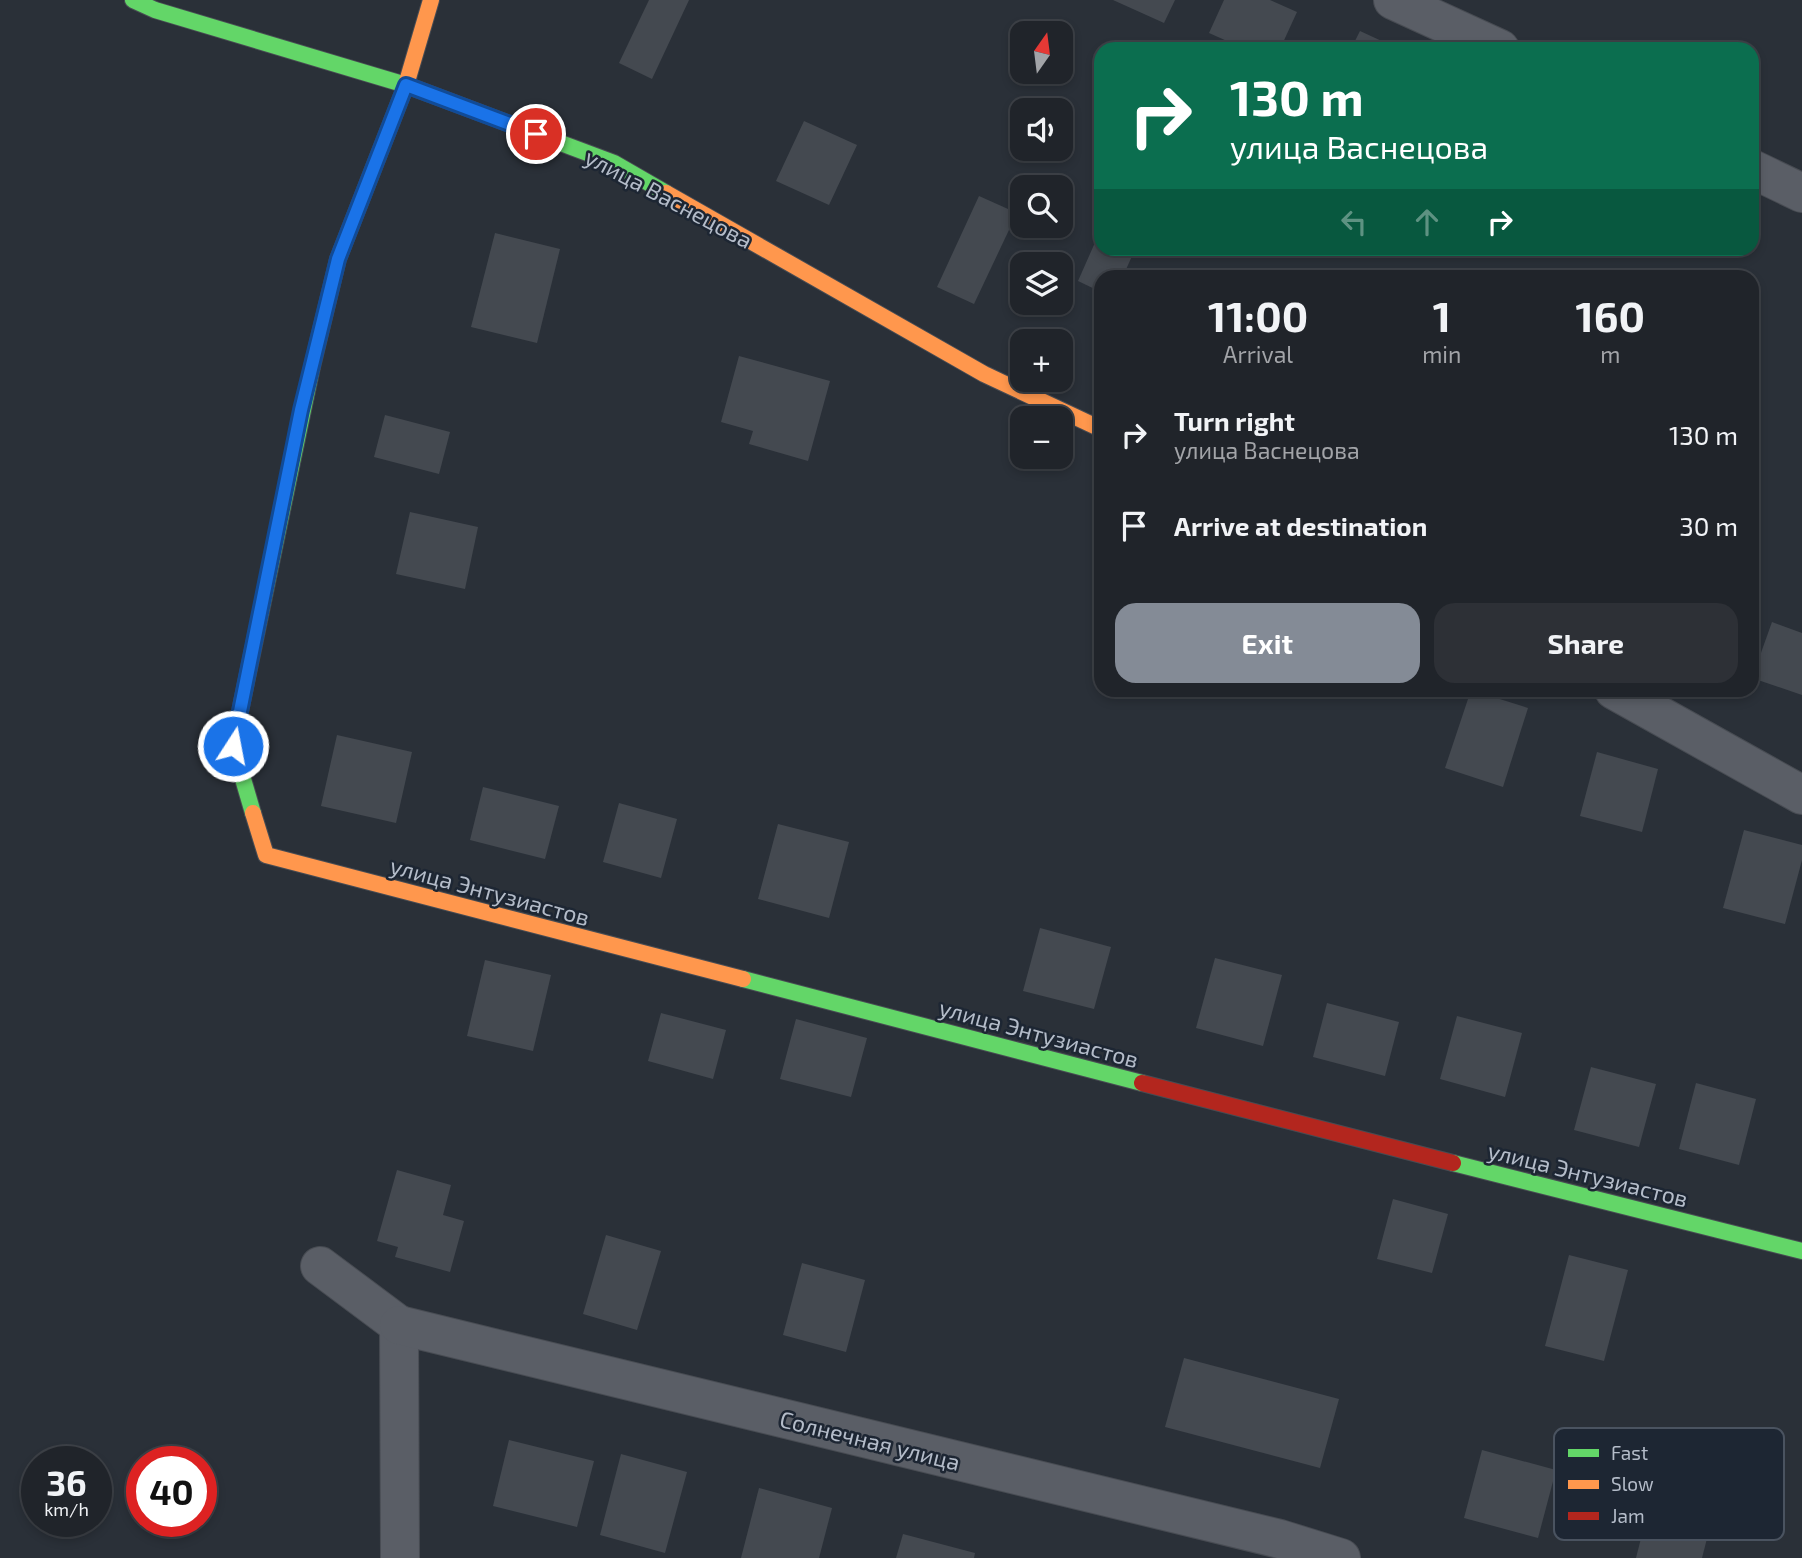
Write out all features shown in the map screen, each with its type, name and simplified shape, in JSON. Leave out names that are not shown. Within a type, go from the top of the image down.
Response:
[{"type":"street","name":"улица Васнецова","points":[[133,0],[155,10],[406,85],[614,163],[984,374],[1094,426]]},
{"type":"street","points":[[406,85],[430,0]]},
{"type":"street","points":[[1393,0],[1485,42]]},
{"type":"street","name":"улица Энтузиастов","points":[[406,85],[338,259],[301,410],[233,746],[266,855],[1371,1143],[1802,1251]]},
{"type":"street","points":[[1759,172],[1802,193]]},
{"type":"street","points":[[1627,697],[1802,795]]},
{"type":"street","points":[[320,1266],[399,1325],[400,1558]]},
{"type":"street","name":"Солнечная улица","points":[[399,1325],[1280,1539],[1340,1558]]},
{"type":"building","points":[[649,0],[689,0],[652,79],[619,63]]},
{"type":"building","points":[[1113,0],[1175,0],[1164,23]]},
{"type":"building","points":[[1224,0],[1270,0],[1297,12],[1283,42],[1229,42],[1209,33]]},
{"type":"building","points":[[1360,31],[1384,42],[1354,42]]},
{"type":"building","points":[[804,121],[857,145],[829,205],[776,181]]},
{"type":"building","points":[[979,196],[1010,210],[1010,228],[974,304],[937,287]]},
{"type":"building","points":[[495,233],[560,249],[537,343],[471,327]]},
{"type":"building","points":[[1094,245],[1094,256],[1132,256],[1126,270],[1094,270],[1094,289],[1078,281]]},
{"type":"building","points":[[739,356],[830,381],[808,461],[749,444],[753,431],[721,422]]},
{"type":"building","points":[[385,415],[450,432],[439,474],[374,457]]},
{"type":"building","points":[[410,512],[478,527],[465,589],[396,574]]},
{"type":"building","points":[[1772,622],[1802,633],[1802,695],[1759,680],[1759,658]]},
{"type":"building","points":[[1469,697],[1493,697],[1528,708],[1503,787],[1445,768]]},
{"type":"building","points":[[337,735],[412,752],[396,823],[321,806]]},
{"type":"building","points":[[1597,752],[1658,769],[1642,832],[1580,816]]},
{"type":"building","points":[[483,787],[559,806],[545,859],[470,840]]},
{"type":"building","points":[[619,803],[677,819],[661,878],[603,862]]},
{"type":"building","points":[[778,824],[849,842],[829,918],[758,899]]},
{"type":"building","points":[[1744,830],[1802,845],[1802,860],[1785,924],[1723,908]]},
{"type":"building","points":[[1040,928],[1111,947],[1094,1009],[1023,991]]},
{"type":"building","points":[[1215,958],[1282,975],[1263,1046],[1196,1028]]},
{"type":"building","points":[[485,960],[551,975],[533,1051],[467,1036]]},
{"type":"building","points":[[1327,1003],[1399,1022],[1385,1076],[1313,1057]]},
{"type":"building","points":[[661,1013],[726,1030],[713,1079],[648,1061]]},
{"type":"building","points":[[1457,1016],[1522,1033],[1505,1097],[1440,1079]]},
{"type":"building","points":[[796,1019],[867,1038],[851,1097],[780,1079]]},
{"type":"building","points":[[1591,1067],[1656,1084],[1639,1147],[1574,1130]]},
{"type":"building","points":[[1696,1083],[1756,1099],[1739,1165],[1679,1149]]},
{"type":"building","points":[[397,1170],[451,1185],[443,1215],[464,1221],[450,1272],[395,1257],[398,1247],[377,1241]]},
{"type":"building","points":[[1393,1199],[1448,1214],[1432,1273],[1377,1259]]},
{"type":"building","points":[[606,1235],[661,1251],[637,1330],[583,1314]]},
{"type":"building","points":[[1569,1255],[1628,1270],[1604,1361],[1545,1346]]},
{"type":"building","points":[[802,1263],[865,1280],[846,1352],[783,1335]]},
{"type":"building","points":[[1184,1358],[1339,1399],[1320,1468],[1165,1427]]},
{"type":"building","points":[[509,1440],[594,1461],[577,1527],[493,1506]]},
{"type":"building","points":[[1482,1450],[1554,1469],[1538,1538],[1464,1518]]},
{"type":"building","points":[[621,1454],[687,1472],[665,1553],[600,1535]]},
{"type":"building","points":[[759,1488],[832,1508],[819,1558],[741,1558]]},
{"type":"building","points":[[903,1534],[975,1553],[974,1558],[896,1558]]},
{"type":"building","points":[[1641,1540],[1707,1540],[1702,1558],[1636,1558]]},
{"type":"traffic: fast","points":[[133,0],[155,10],[406,85],[614,163],[666,193]]},
{"type":"traffic: fast","points":[[253,813],[233,745],[312,367]]},
{"type":"traffic: fast","points":[[743,979],[1142,1083]]},
{"type":"traffic: fast","points":[[1453,1163],[1802,1251]]},
{"type":"traffic: slow","points":[[312,367],[338,259],[406,85],[431,0]]},
{"type":"traffic: slow","points":[[666,193],[984,374],[1094,426]]},
{"type":"traffic: slow","points":[[253,813],[266,855],[743,979]]},
{"type":"traffic: jam","points":[[1142,1083],[1453,1163]]},
{"type":"route","points":[[233,746],[301,410],[338,259],[406,85],[536,134]]}]
